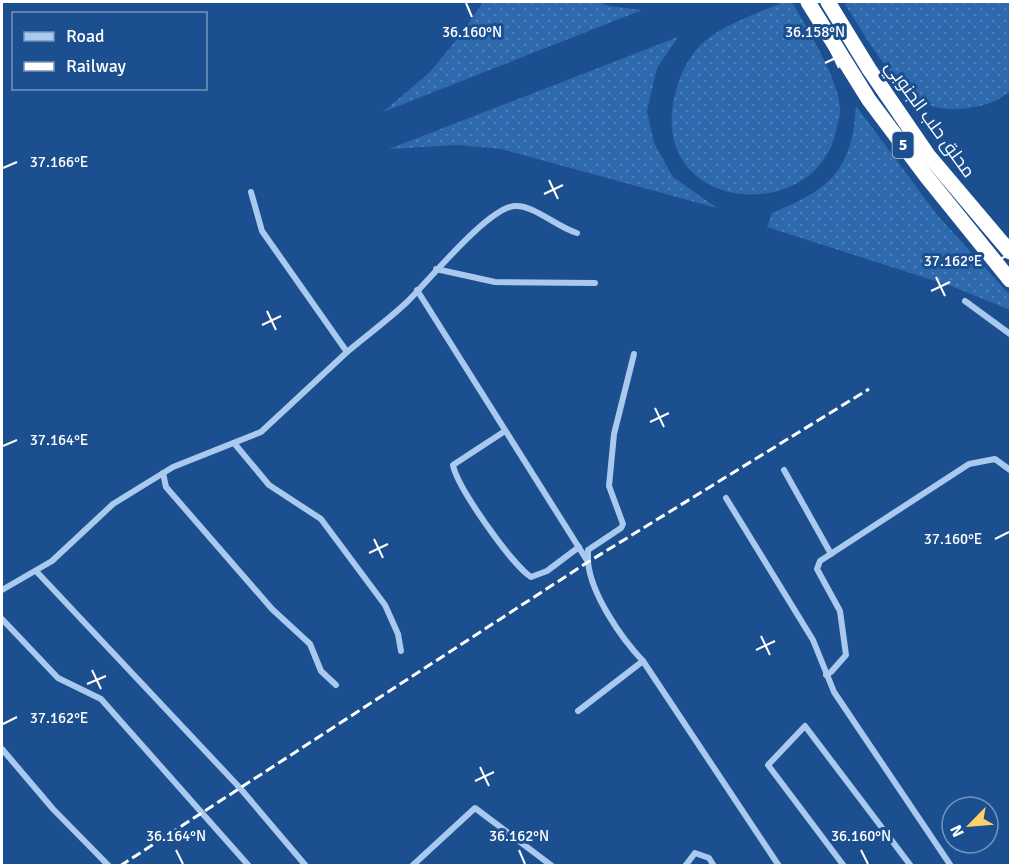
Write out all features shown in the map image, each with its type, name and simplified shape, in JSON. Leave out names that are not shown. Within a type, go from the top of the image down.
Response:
[{"type":"highway","name":"محلق حلب الجنوبي","points":[[808,2],[869,100],[932,185],[1011,280]]},
{"type":"highway","name":"محلق حلب الجنوبي","points":[[828,2],[869,69],[928,155],[1011,252]]},
{"type":"street","points":[[251,192],[262,231],[347,352]]},
{"type":"street","points":[[2,590],[52,561],[113,504],[163,473],[261,432],[347,352],[408,301],[462,243],[513,206],[525,207],[543,214],[559,227],[577,233]]},
{"type":"street","points":[[436,269],[495,282],[595,283]]},
{"type":"street","points":[[417,290],[588,562]]},
{"type":"street","points":[[965,302],[1011,334]]},
{"type":"street","points":[[634,354],[614,434],[609,486],[623,524],[621,528],[588,550],[590,577],[626,642],[643,661],[779,866]]},
{"type":"street","points":[[505,431],[453,465],[469,496],[521,571],[531,577],[547,571],[579,547]]},
{"type":"street","points":[[234,443],[269,485],[321,519],[344,553],[372,584],[385,605],[398,633],[401,651]]},
{"type":"street","points":[[826,675],[846,656],[840,611],[817,569],[820,561],[969,464],[995,459],[1011,470]]},
{"type":"street","points":[[784,470],[831,554]]},
{"type":"street","points":[[163,473],[166,487],[272,609],[310,644],[321,670],[336,685]]},
{"type":"street","points":[[726,498],[813,640],[834,692],[951,866]]},
{"type":"street","points":[[36,571],[240,788],[306,866]]},
{"type":"street","points":[[2,619],[58,678],[101,699],[249,866]]},
{"type":"street","points":[[578,711],[643,661]]},
{"type":"street","points":[[844,866],[768,765],[805,726],[909,863],[900,866]]},
{"type":"street","points":[[2,749],[53,809],[109,866]]},
{"type":"street","points":[[412,866],[475,808],[552,866]]},
{"type":"street","points":[[684,866],[695,853],[709,858],[714,866]]},
{"type":"shaded area","points":[[483,2],[599,2],[608,6],[642,10],[383,112],[429,73],[459,37]]},
{"type":"shaded area","points":[[783,2],[792,2],[814,39],[834,83],[840,109],[836,131],[822,162],[799,182],[770,193],[738,194],[709,185],[686,166],[673,137],[674,99],[682,73],[690,57],[717,32]]},
{"type":"shaded area","points":[[844,2],[1010,2],[1010,91],[991,103],[968,108],[946,109],[923,102],[911,94],[889,70]]},
{"type":"shaded area","points":[[678,37],[657,68],[647,111],[654,143],[673,177],[717,208],[501,149],[457,145],[389,149]]},
{"type":"shaded area","points":[[856,106],[938,216],[1010,295],[1010,310],[951,286],[767,227],[772,213],[809,195],[834,175],[849,147]]},
{"type":"railway","points":[[120,866],[588,562],[869,389]]}]
